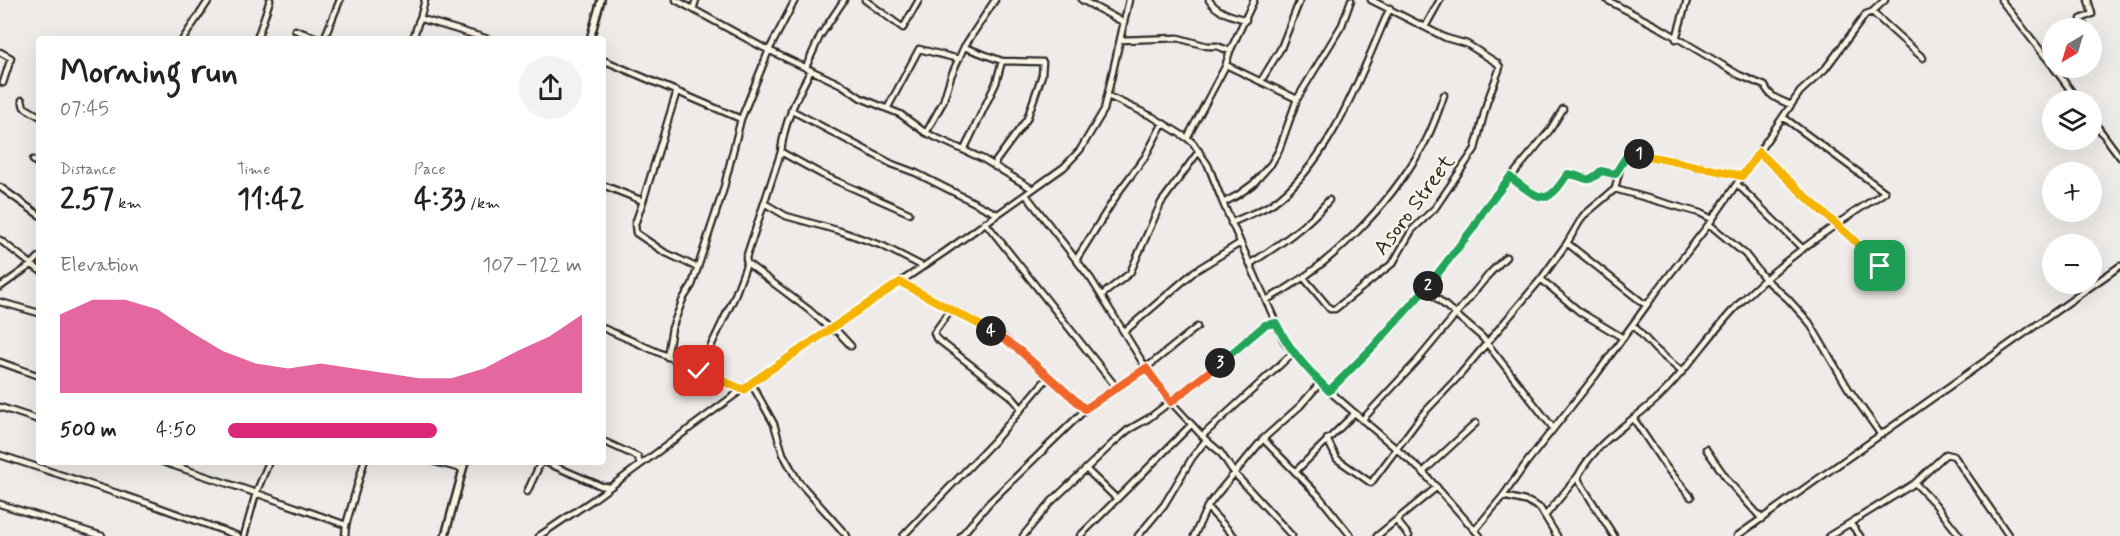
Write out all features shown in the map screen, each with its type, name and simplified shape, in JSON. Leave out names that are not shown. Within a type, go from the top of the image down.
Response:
[{"type":"main road","points":[[591,36],[602,0]]},
{"type":"main road","points":[[444,536],[464,465]]},
{"type":"street","points":[[185,36],[209,0]]},
{"type":"street","points":[[257,36],[270,0]]},
{"type":"street","points":[[323,36],[340,0]]},
{"type":"street","points":[[414,36],[425,0]]},
{"type":"street","points":[[676,0],[769,50],[842,85],[861,98],[900,114],[926,133],[964,150],[1031,189]]},
{"type":"street","points":[[693,9],[696,0]]},
{"type":"street","points":[[667,357],[672,328],[683,299],[692,285],[723,191],[741,119],[769,50],[795,0]]},
{"type":"street","points":[[699,371],[734,298],[747,263],[746,258],[772,184],[791,110],[820,36],[844,0]]},
{"type":"street","points":[[865,0],[903,28],[920,0]]},
{"type":"street","points":[[926,133],[943,102],[964,47],[995,0]]},
{"type":"street","points":[[1082,0],[1123,22]]},
{"type":"street","points":[[539,536],[610,487],[751,383],[946,251],[1064,167],[1080,150],[1100,119],[1108,96],[1129,0]]},
{"type":"street","points":[[1209,0],[1214,7],[1228,15],[1246,20]]},
{"type":"street","points":[[1187,138],[1226,65],[1230,51],[1254,0]]},
{"type":"street","points":[[1261,81],[1281,48],[1300,0]]},
{"type":"street","points":[[1222,203],[1253,184],[1271,164],[1279,150],[1297,99],[1342,25],[1351,0]]},
{"type":"street","points":[[1371,0],[1425,27],[1440,0]]},
{"type":"street","points":[[1607,0],[1664,30],[1739,75],[1765,86],[1772,96],[1791,105]]},
{"type":"street","points":[[1676,39],[1687,0]]},
{"type":"street","points":[[1475,530],[1711,222],[1800,92],[1825,69],[1866,14],[1872,12],[1885,0]]},
{"type":"street","points":[[2001,0],[2042,52]]},
{"type":"street","points":[[2083,18],[2092,14],[2088,0]]},
{"type":"street","points":[[1231,223],[1271,204],[1306,172],[1336,126],[1390,8]]},
{"type":"street","points":[[1872,12],[1923,58]]},
{"type":"street","points":[[420,19],[478,36]]},
{"type":"street","name":"Asoro Street","points":[[1304,278],[1330,309],[1341,305],[1393,263],[1412,230],[1435,208],[1475,149],[1487,102],[1500,67],[1467,44],[1446,38],[1425,27]]},
{"type":"street","points":[[295,30],[313,36]]},
{"type":"street","points":[[1120,40],[1178,38],[1230,51]]},
{"type":"street","points":[[964,47],[1002,61],[1043,62],[1044,66],[1027,119],[994,167]]},
{"type":"street","points":[[887,109],[919,49],[959,59]]},
{"type":"street","points":[[0,52],[10,58],[3,83]]},
{"type":"street","points":[[606,61],[741,119]]},
{"type":"street","points":[[964,150],[996,83],[1002,61]]},
{"type":"street","points":[[1226,65],[1297,99]]},
{"type":"street","points":[[678,92],[635,224],[636,233],[664,252],[698,268]]},
{"type":"street","points":[[1266,300],[1304,278],[1351,238],[1404,174],[1424,145],[1444,95]]},
{"type":"street","points":[[1108,96],[1163,123],[1187,138],[1199,151],[1215,181],[1222,203],[1284,341],[1320,383],[1423,472],[1480,536]]},
{"type":"street","points":[[22,100],[24,107],[36,114]]},
{"type":"street","points":[[791,110],[886,161],[915,172],[997,214]]},
{"type":"street","points":[[1329,391],[1426,289],[1474,227],[1483,211],[1550,130],[1563,110]]},
{"type":"street","points":[[1545,516],[1604,440],[1659,397],[1735,308],[1765,279],[1803,249],[1885,192],[1783,117]]},
{"type":"street","points":[[1076,260],[1120,190],[1145,157],[1163,123]]},
{"type":"street","points":[[2102,133],[2120,157]]},
{"type":"street","points":[[1102,294],[1130,273],[1161,202],[1199,151]]},
{"type":"street","points":[[781,152],[823,175],[909,213]]},
{"type":"street","points":[[1759,152],[1880,266]]},
{"type":"street","points":[[1510,177],[1527,190],[1545,198],[1551,195],[1568,174],[1574,174],[1586,181],[1601,171],[1615,174],[1627,155],[1634,153],[1742,176]]},
{"type":"street","points":[[1328,439],[1337,459],[1371,483],[1422,414],[1459,376],[1541,279],[1568,243],[1582,216],[1615,189],[1620,168]]},
{"type":"street","points":[[1737,184],[1803,249]]},
{"type":"street","points":[[606,186],[643,201]]},
{"type":"street","points":[[0,187],[36,213]]},
{"type":"street","points":[[1615,189],[1700,213],[1711,222],[1745,254],[1765,279],[1809,322],[1848,388],[1881,435]]},
{"type":"street","points":[[1026,195],[1102,294],[1146,368],[1171,402],[1191,425],[1220,452],[1235,474],[1292,536]]},
{"type":"street","points":[[1250,264],[1280,245],[1329,200]]},
{"type":"street","points":[[764,203],[786,216],[883,246],[922,266]]},
{"type":"street","points":[[985,222],[1116,387]]},
{"type":"street","points":[[0,240],[36,268]]},
{"type":"street","points":[[1125,331],[1195,272],[1240,243]]},
{"type":"street","points":[[1568,243],[1647,304]]},
{"type":"street","points":[[1362,420],[1418,360],[1506,257]]},
{"type":"street","points":[[0,287],[36,260]]},
{"type":"street","points":[[747,263],[809,310],[831,330],[837,331],[851,346]]},
{"type":"street","points":[[1737,536],[2120,266]]},
{"type":"street","points":[[1541,279],[1580,312],[1623,338]]},
{"type":"street","points":[[900,282],[1003,337],[1085,409]]},
{"type":"street","points":[[1426,289],[1471,326],[1486,342],[1552,428]]},
{"type":"street","points":[[0,302],[36,312]]},
{"type":"street","points":[[951,309],[934,333],[936,338],[1011,396],[1021,408]]},
{"type":"street","points":[[1023,536],[1051,502],[1128,430],[1171,402],[1265,325],[1276,323]]},
{"type":"street","points":[[1633,325],[1655,349],[1682,372]]},
{"type":"street","points":[[961,536],[989,503],[1085,409],[1146,368],[1197,327]]},
{"type":"street","points":[[606,329],[744,390]]},
{"type":"street","points":[[1202,436],[1293,353]]},
{"type":"street","points":[[0,362],[36,375]]},
{"type":"street","points":[[903,536],[994,440],[1049,376]]},
{"type":"street","points":[[751,383],[774,424],[783,454],[798,481],[847,536]]},
{"type":"street","points":[[1194,536],[1208,507],[1263,439],[1300,406],[1320,383]]},
{"type":"street","points":[[0,407],[36,419]]},
{"type":"street","points":[[1295,472],[1355,413]]},
{"type":"street","points":[[1632,418],[1666,468],[1691,497]]},
{"type":"street","points":[[1423,472],[1476,423]]},
{"type":"street","points":[[1080,536],[1191,425]]},
{"type":"street","points":[[1263,439],[1318,495],[1351,536]]},
{"type":"street","points":[[1138,536],[1164,505],[1192,458],[1206,440]]},
{"type":"street","points":[[606,442],[638,457],[640,465]]},
{"type":"street","points":[[1706,449],[1730,482],[1762,519]]},
{"type":"street","points":[[1829,536],[1915,483],[1946,454],[1954,456],[2009,536]]},
{"type":"street","points":[[0,455],[150,504],[238,536]]},
{"type":"street","points":[[173,465],[346,525]]},
{"type":"street","points":[[244,536],[256,493],[268,465]]},
{"type":"street","points":[[345,536],[363,465]]},
{"type":"street","points":[[447,465],[463,469]]},
{"type":"street","points":[[527,492],[541,465]]},
{"type":"street","points":[[550,465],[601,486],[610,487]]},
{"type":"street","points":[[1086,469],[1116,498]]},
{"type":"street","points":[[1578,476],[1614,536]]},
{"type":"street","points":[[1915,483],[1960,536]]},
{"type":"street","points":[[1377,536],[1437,487]]},
{"type":"street","points":[[1503,496],[1529,502],[1540,508],[1557,536]]},
{"type":"street","points":[[0,504],[102,536]]},
{"type":"street","points":[[1208,507],[1234,536]]},
{"type":"street","points":[[1397,521],[1409,536]]},
{"type":"street","points":[[1850,523],[1860,536]]},
{"type":"route","points":[[699,371],[744,390],[900,282],[1003,337],[1085,409],[1146,368],[1171,402],[1265,325],[1276,323],[1284,341],[1293,353],[1329,391],[1426,289],[1510,177],[1527,190],[1545,198],[1551,195],[1568,174],[1574,174],[1586,181],[1601,171],[1611,175],[1615,174],[1627,155],[1634,153],[1742,176],[1759,152],[1880,266]]}]
